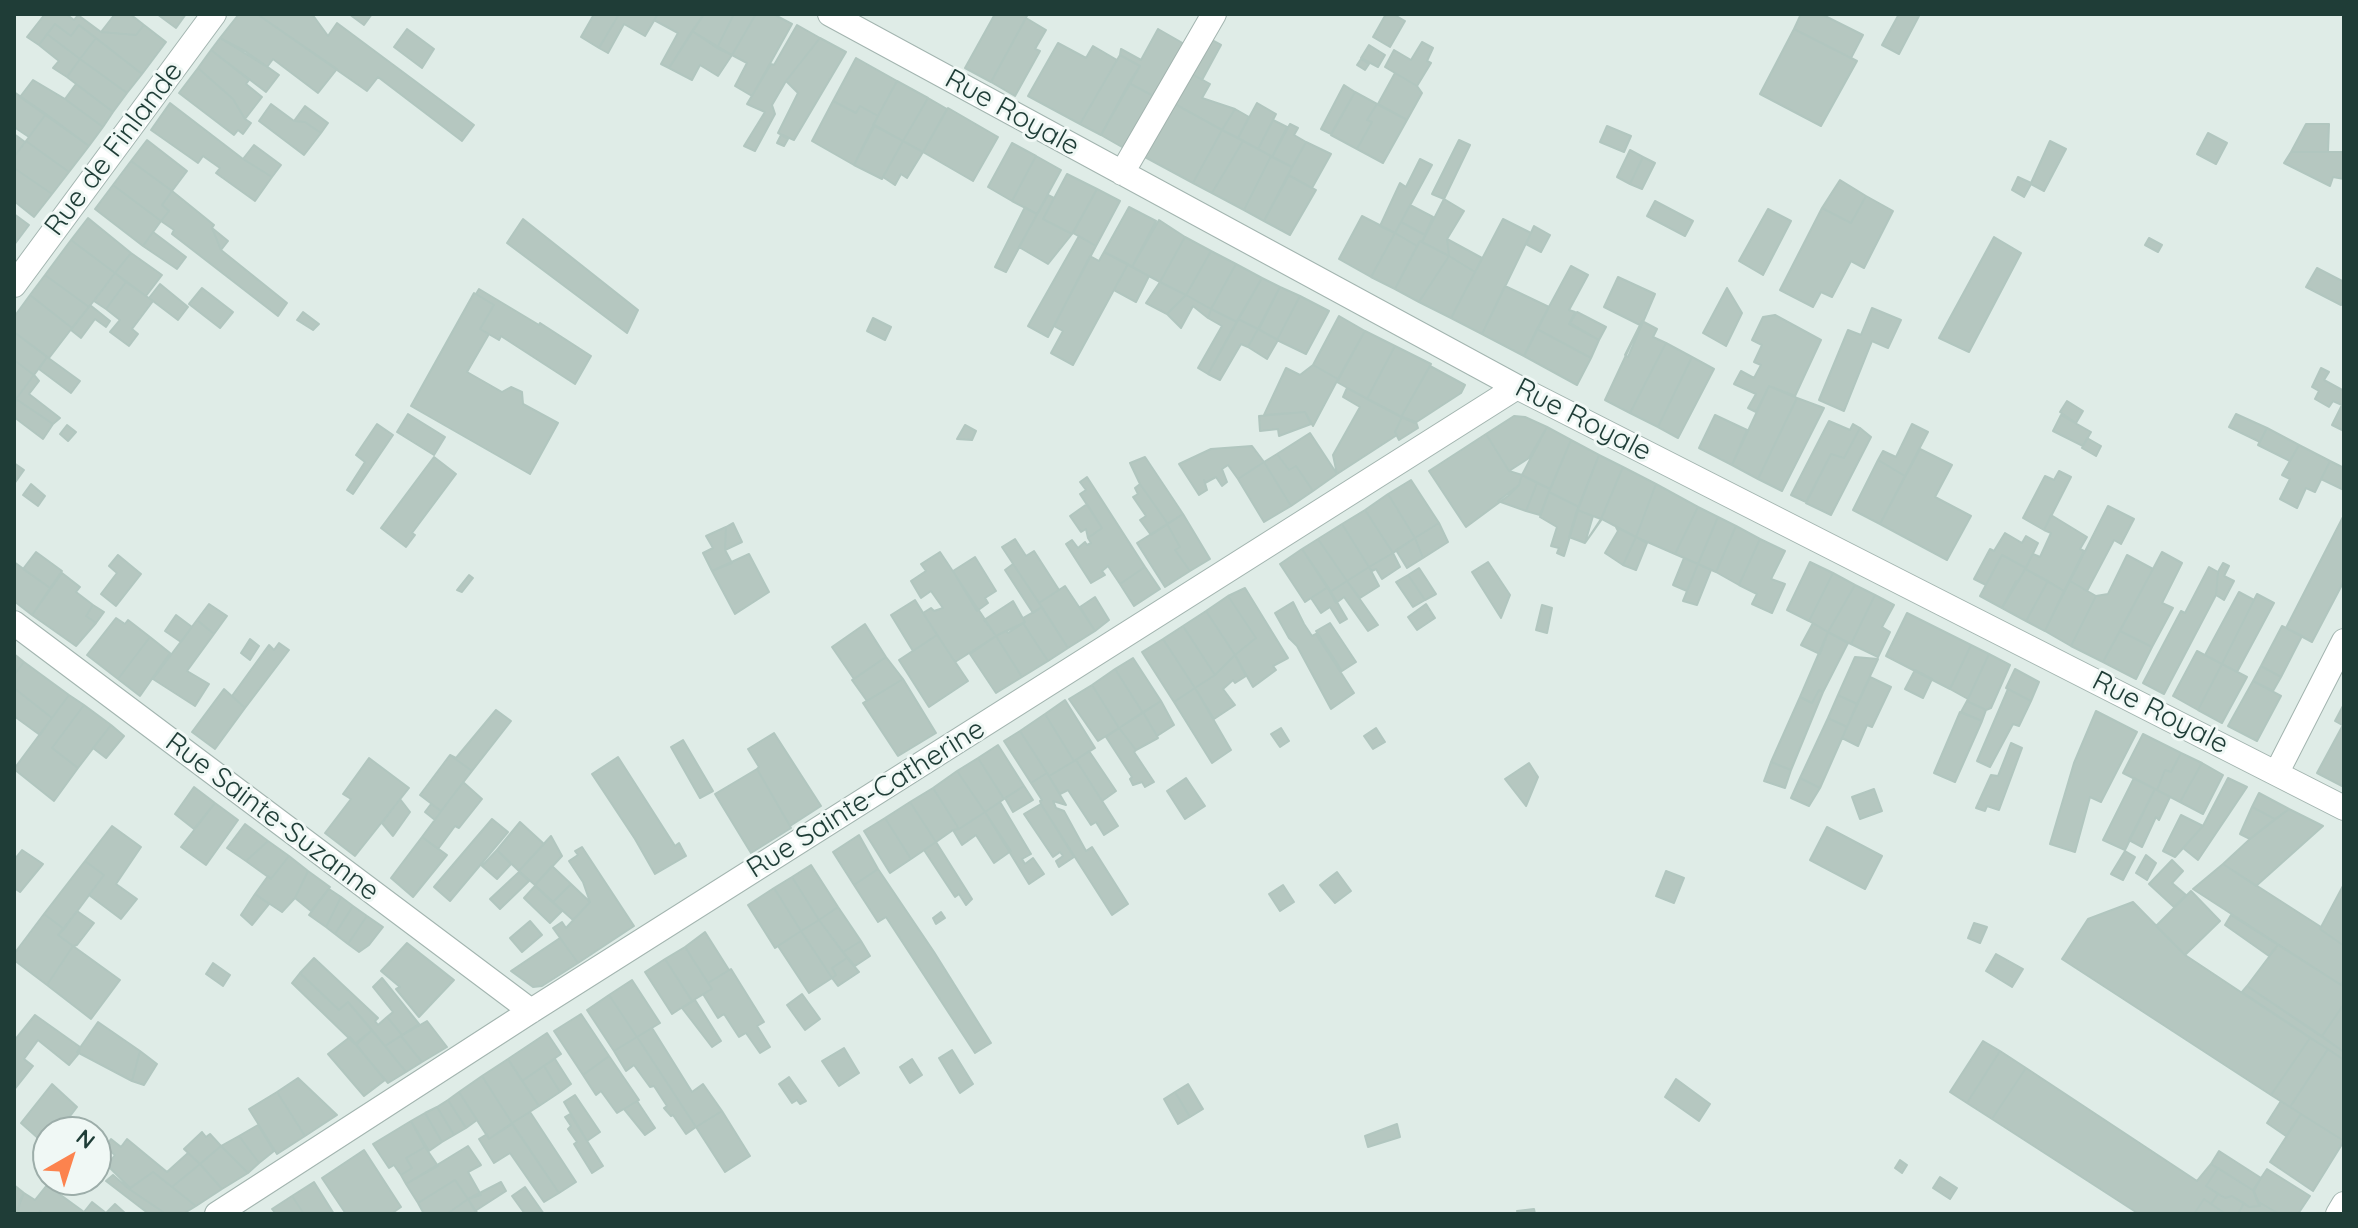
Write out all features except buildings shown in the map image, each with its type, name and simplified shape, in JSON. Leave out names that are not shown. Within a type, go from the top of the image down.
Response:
[{"type":"street","name":"Rue de Finlande","points":[[14,285],[214,14]]},
{"type":"street","name":"Rue Royale","points":[[830,14],[1517,387],[2344,808]]},
{"type":"street","points":[[1122,173],[1214,14]]},
{"type":"street","name":"Rue Sainte-Catherine","points":[[217,1214],[531,1011],[1517,387]]},
{"type":"street","name":"Rue Sainte-Suzanne","points":[[14,623],[531,1011]]},
{"type":"street","points":[[2277,772],[2344,641]]},
{"type":"street","points":[[2338,1214],[2344,1204]]}]
